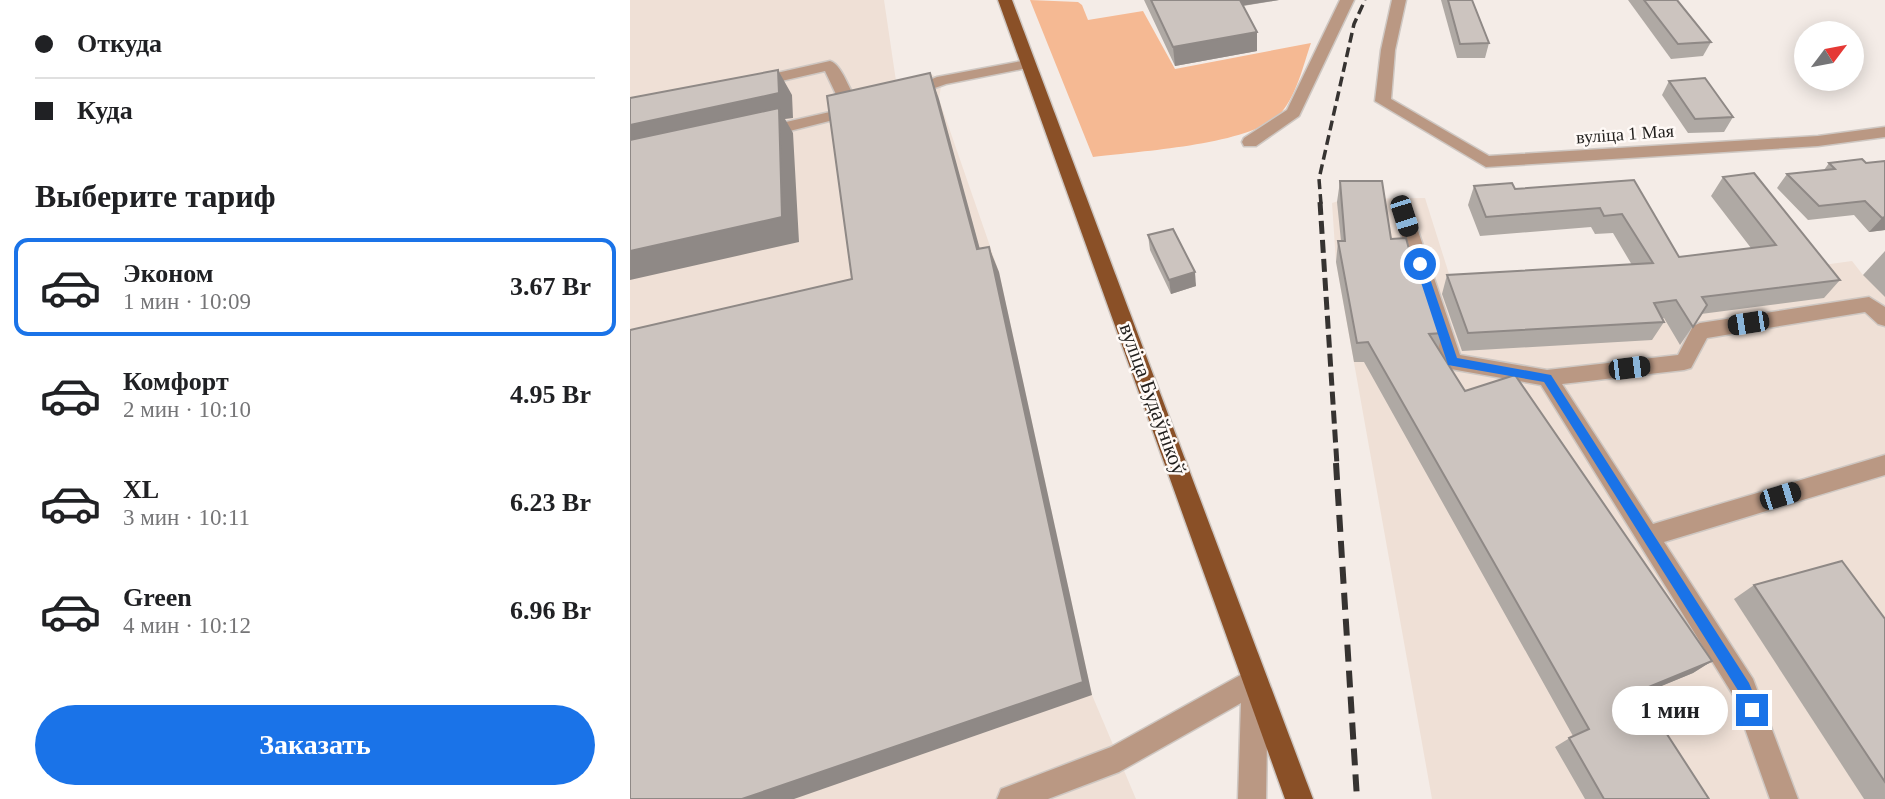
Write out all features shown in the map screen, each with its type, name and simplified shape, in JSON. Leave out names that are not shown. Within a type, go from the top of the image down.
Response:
[{"type":"main road","name":"вуліца Будаўнікоў","points":[[1005,0],[1299,799]]},
{"type":"street","points":[[1250,142],[1293,113],[1347,0]]},
{"type":"street","name":"вуліца 1 Мая","points":[[1399,0],[1388,50],[1383,101],[1486,162],[1818,141],[1885,132]]},
{"type":"street","points":[[752,135],[852,112],[942,80],[1027,64]]},
{"type":"street","points":[[737,86],[830,65],[852,112]]},
{"type":"street","points":[[1404,216],[1452,362],[1547,378],[1684,362],[1700,331],[1869,304],[1885,319]]},
{"type":"street","points":[[1547,378],[1744,688],[1784,799]]},
{"type":"street","points":[[1648,536],[1885,465]]},
{"type":"street","points":[[1011,799],[1119,758],[1255,680]]},
{"type":"street","points":[[1252,799],[1255,680]]},
{"type":"shaded area","points":[[630,0],[884,0],[896,81],[929,73],[942,80],[939,99],[999,272],[1092,695],[1136,799],[630,799]]},
{"type":"shaded area","points":[[1030,0],[1078,2],[1088,20],[1143,11],[1175,69],[1311,43],[1291,97],[1281,113],[1267,124],[1246,133],[1193,145],[1093,157]]},
{"type":"shaded area","points":[[1425,198],[1455,293],[1801,268],[1852,261],[1863,275],[1885,270],[1885,799],[1432,799],[1336,262],[1332,203],[1345,199]]},
{"type":"building","points":[[1151,0],[1240,0],[1257,32],[1173,47]]},
{"type":"building","points":[[1448,0],[1472,0],[1489,43],[1460,44]]},
{"type":"building","points":[[1644,0],[1677,0],[1711,42],[1678,44]]},
{"type":"building","points":[[778,70],[779,93],[630,125],[630,98]]},
{"type":"building","points":[[930,73],[977,249],[989,247],[1083,682],[742,799],[630,799],[630,330],[852,279],[827,96]]},
{"type":"building","points":[[1705,78],[1733,117],[1695,119],[1669,81]]},
{"type":"building","points":[[779,108],[782,217],[630,251],[630,140]]},
{"type":"building","points":[[1862,159],[1866,163],[1885,161],[1885,217],[1882,218],[1865,201],[1819,206],[1787,174],[1835,169],[1829,163]]},
{"type":"building","points":[[1754,173],[1840,280],[1702,297],[1707,305],[1693,327],[1676,300],[1654,303],[1664,322],[1468,333],[1447,275],[1653,263],[1622,214],[1604,216],[1600,208],[1486,217],[1474,186],[1512,183],[1515,189],[1634,180],[1679,257],[1776,245],[1723,177]]},
{"type":"building","points":[[1340,181],[1382,181],[1391,239],[1406,238],[1416,275],[1423,275],[1443,333],[1429,334],[1465,391],[1515,375],[1712,661],[1639,691],[1709,799],[1604,799],[1569,738],[1589,729],[1368,342],[1357,343],[1338,241],[1345,241]]},
{"type":"building","points":[[1173,229],[1195,272],[1169,280],[1148,235]]},
{"type":"building","points":[[1842,561],[1885,619],[1885,782],[1754,585]]},
{"type":"railway","points":[[1321,204],[1319,179],[1354,24],[1365,0]]},
{"type":"railway","points":[[1320,202],[1337,465]]},
{"type":"railway","points":[[1336,463],[1357,799]]},
{"type":"route","points":[[1420,264],[1452,362],[1547,378],[1744,688],[1752,710]]}]
